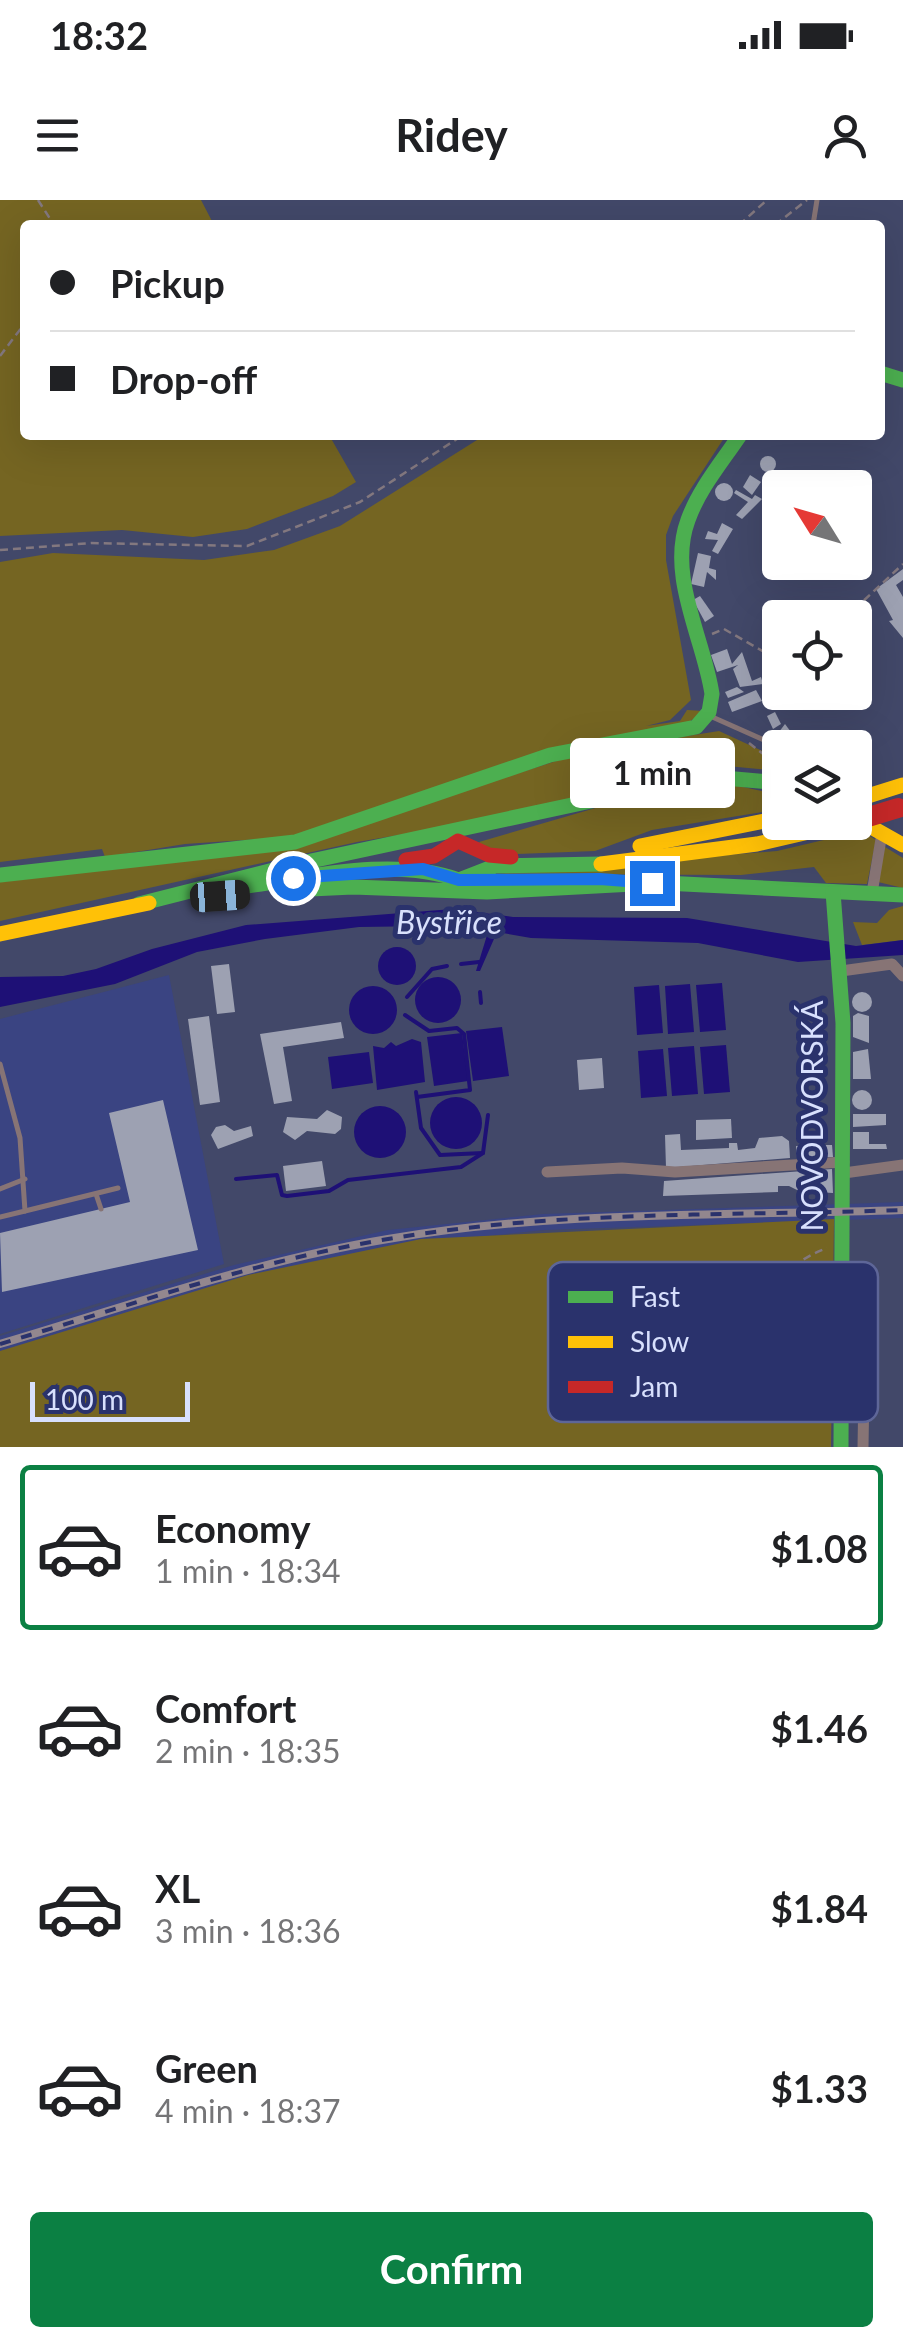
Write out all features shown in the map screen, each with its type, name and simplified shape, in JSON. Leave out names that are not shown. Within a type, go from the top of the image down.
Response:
[{"type":"main road","points":[[0,875],[295,842],[550,754],[688,730],[708,714],[710,682],[684,584],[684,536],[698,500],[737,440]]},
{"type":"main road","points":[[191,893],[262,870],[570,808],[686,780],[738,777],[762,780]]},
{"type":"main road","points":[[872,795],[903,785]]},
{"type":"main road","points":[[872,816],[900,807]]},
{"type":"main road","points":[[456,869],[487,833],[570,808]]},
{"type":"main road","points":[[456,869],[454,842],[518,857],[600,859],[762,822]]},
{"type":"main road","points":[[872,829],[903,845]]},
{"type":"main road","points":[[0,934],[191,893],[306,876],[600,859],[776,840]]},
{"type":"main road","points":[[456,869],[903,895]]},
{"type":"main road","points":[[191,893],[353,886],[473,892],[652,883]]},
{"type":"main road","name":"NOVODVORSKÁ","points":[[833,892],[841,968],[844,1262]]},
{"type":"main road","name":"NOVODVORSKÁ","points":[[841,1422],[841,1447]]},
{"type":"street","points":[[872,894],[882,833]]},
{"type":"street","points":[[841,968],[892,964],[903,976]]},
{"type":"street","points":[[547,1172],[903,1166]]},
{"type":"street","points":[[863,1422],[863,1447]]},
{"type":"lane","points":[[708,714],[762,740]]},
{"type":"lane","points":[[0,1064],[20,1138],[25,1211]]},
{"type":"lane","points":[[0,1189],[25,1179]]},
{"type":"lane","points":[[0,1217],[118,1188]]},
{"type":"lane","points":[[96,1194],[101,1209]]},
{"type":"path","points":[[745,220],[767,200]]},
{"type":"path","points":[[781,220],[807,200]]},
{"type":"path","points":[[0,356],[20,329]]},
{"type":"path","points":[[0,550],[91,544],[247,546],[360,502],[455,440]]},
{"type":"path","points":[[864,600],[903,564]]},
{"type":"path","points":[[697,639],[724,629],[762,651]]},
{"type":"path","points":[[736,730],[762,752]]},
{"type":"path","points":[[797,1262],[844,1244]]},
{"type":"shaded area","points":[[0,200],[201,200],[211,220],[20,220],[20,440],[332,440],[356,482],[333,496],[247,529],[193,537],[122,530],[0,536]]},
{"type":"shaded area","points":[[477,440],[723,440],[673,516],[666,535],[666,560],[691,700],[670,720],[646,726],[680,721],[687,710],[703,711],[688,723],[290,837],[185,844],[105,857],[102,849],[0,862],[0,562],[53,553],[204,560],[274,550],[340,526]]},
{"type":"shaded area","points":[[719,731],[762,751],[762,769],[716,765],[511,816],[357,842],[0,921],[0,882],[283,849],[581,753]]},
{"type":"shaded area","points":[[734,785],[762,791],[762,812],[652,830],[595,851],[517,854],[484,850],[479,842],[647,793]]},
{"type":"shaded area","points":[[824,840],[876,840],[867,884],[826,883],[814,867],[741,875],[495,874],[777,851]]},
{"type":"shaded area","points":[[885,847],[903,858],[903,888],[878,882]]},
{"type":"shaded area","points":[[903,906],[903,940],[862,945],[853,922],[877,923],[889,910]]},
{"type":"shaded area","points":[[169,975],[224,1264],[0,1334],[0,1019]]},
{"type":"shaded area","points":[[903,1202],[903,1218],[544,1230],[391,1246],[239,1280],[0,1352],[0,1336],[234,1265],[388,1230],[543,1214]]},
{"type":"shaded area","points":[[834,1219],[833,1262],[548,1262],[548,1422],[831,1422],[831,1447],[0,1447],[0,1351],[248,1275],[421,1239]]},
{"type":"water","name":"Bystřice","points":[[453,909],[513,917],[687,918],[856,946],[903,940],[903,955],[798,962],[698,943],[531,938],[497,932],[480,971],[476,971],[488,932],[431,926],[359,927],[197,952],[115,984],[0,1007],[0,977],[63,976],[246,925]]},
{"type":"water","points":[[397,947],[411,952],[416,966],[411,980],[397,985],[383,980],[378,966],[383,952]]},
{"type":"water","points":[[438,977],[455,983],[461,1000],[455,1017],[438,1023],[421,1017],[415,1000],[421,983]]},
{"type":"water","points":[[722,983],[726,1030],[700,1032],[696,985]]},
{"type":"water","points":[[690,984],[694,1032],[668,1034],[665,986]]},
{"type":"water","points":[[659,985],[663,1033],[637,1035],[634,987]]},
{"type":"water","points":[[373,986],[390,993],[397,1010],[390,1027],[373,1034],[356,1027],[349,1010],[356,993]]},
{"type":"water","points":[[502,1027],[509,1076],[473,1081],[466,1031]]},
{"type":"water","points":[[462,1033],[468,1081],[434,1086],[427,1037]]},
{"type":"water","points":[[412,1039],[421,1042],[425,1082],[377,1090],[373,1046],[384,1048],[391,1042],[396,1046]]},
{"type":"water","points":[[726,1045],[730,1092],[704,1094],[700,1047]]},
{"type":"water","points":[[694,1046],[698,1094],[672,1096],[668,1048]]},
{"type":"water","points":[[663,1049],[667,1096],[641,1098],[638,1051]]},
{"type":"water","points":[[369,1052],[373,1083],[332,1089],[328,1057]]},
{"type":"water","points":[[456,1097],[474,1105],[482,1123],[474,1141],[456,1149],[438,1141],[430,1123],[438,1105]]},
{"type":"water","points":[[380,1106],[398,1114],[406,1132],[398,1150],[380,1158],[362,1150],[354,1132],[362,1114]]},
{"type":"building","points":[[762,458],[774,458],[774,470],[762,470]]},
{"type":"building","points":[[750,475],[761,482],[752,495],[743,487]]},
{"type":"building","points":[[724,483],[733,492],[724,501],[715,492]]},
{"type":"building","points":[[736,490],[752,499],[755,495],[762,499],[742,519],[736,515],[748,502],[734,493]]},
{"type":"building","points":[[722,523],[733,529],[718,554],[712,551],[718,540],[705,539],[708,531],[717,534]]},
{"type":"building","points":[[698,553],[711,556],[709,568],[716,570],[716,580],[707,572],[704,587],[691,584]]},
{"type":"building","points":[[903,569],[903,580],[896,585],[903,597],[903,638],[889,621],[893,620],[876,589]]},
{"type":"building","points":[[700,596],[714,616],[705,622],[693,600]]},
{"type":"building","points":[[727,649],[732,664],[742,652],[752,681],[761,677],[762,684],[740,687],[733,669],[738,665],[717,672],[711,655]]},
{"type":"building","points":[[737,687],[744,692],[728,698],[725,692]]},
{"type":"building","points":[[756,690],[762,701],[732,712],[728,702]]},
{"type":"building","points":[[775,712],[781,724],[773,729],[767,716]]},
{"type":"building","points":[[229,964],[235,1012],[217,1014],[211,966]]},
{"type":"building","points":[[862,992],[872,1002],[862,1012],[852,1002]]},
{"type":"building","points":[[209,1016],[220,1102],[200,1105],[188,1019]]},
{"type":"building","points":[[853,1016],[869,1016],[869,1043],[853,1037]]},
{"type":"building","points":[[341,1022],[344,1038],[283,1047],[292,1101],[274,1104],[260,1034]]},
{"type":"building","points":[[868,1049],[871,1079],[853,1079],[853,1052]]},
{"type":"building","points":[[602,1058],[604,1088],[579,1090],[577,1060]]},
{"type":"building","points":[[858,1090],[866,1090],[872,1100],[866,1110],[858,1110],[852,1104],[852,1096]]},
{"type":"building","points":[[163,1100],[198,1250],[2,1292],[0,1233],[130,1202],[109,1113]]},
{"type":"building","points":[[327,1110],[342,1117],[341,1129],[335,1134],[307,1131],[295,1140],[283,1132],[287,1117],[317,1119]]},
{"type":"building","points":[[853,1114],[886,1114],[886,1125],[853,1127]]},
{"type":"building","points":[[731,1119],[732,1138],[696,1140],[696,1120]]},
{"type":"building","points":[[225,1125],[234,1131],[251,1126],[253,1136],[218,1149],[211,1135],[216,1127]]},
{"type":"building","points":[[853,1132],[869,1132],[869,1144],[886,1144],[887,1149],[853,1149]]},
{"type":"building","points":[[680,1134],[681,1150],[729,1148],[729,1143],[737,1143],[738,1150],[755,1148],[759,1138],[782,1136],[789,1141],[790,1158],[666,1168],[665,1135]]},
{"type":"building","points":[[832,1145],[833,1157],[797,1158],[796,1146]]},
{"type":"building","points":[[322,1161],[326,1186],[286,1191],[283,1166]]},
{"type":"building","points":[[832,1169],[833,1193],[778,1186],[778,1192],[663,1196],[664,1181]]},
{"type":"waterway","points":[[461,964],[479,962]]},
{"type":"waterway","points":[[407,997],[432,969],[447,966]]},
{"type":"waterway","points":[[480,992],[481,1003]]},
{"type":"waterway","points":[[405,1015],[429,1031],[457,1028],[464,1034],[470,1090],[417,1097]]},
{"type":"waterway","points":[[416,1092],[421,1128],[440,1155],[483,1153]]},
{"type":"waterway","points":[[236,1179],[277,1175],[282,1195],[287,1196],[329,1191],[348,1180],[461,1167],[483,1153],[488,1115]]},
{"type":"railway","points":[[0,1344],[289,1259],[388,1239],[580,1219],[903,1210]]},
{"type":"traffic: fast","points":[[885,375],[903,380]]},
{"type":"traffic: fast","points":[[0,875],[295,842],[550,755],[696,727],[709,712],[712,694],[684,585],[683,541],[698,497],[736,440]]},
{"type":"traffic: fast","points":[[139,904],[297,864],[670,784],[724,778],[762,781]]},
{"type":"traffic: fast","points":[[233,888],[376,869],[405,869],[459,880],[495,866],[601,864]]},
{"type":"traffic: fast","points":[[644,882],[903,895]]},
{"type":"traffic: fast","points":[[289,890],[353,887],[487,892],[652,883]]},
{"type":"traffic: fast","points":[[833,892],[843,1023],[842,1262]]},
{"type":"traffic: fast","points":[[841,1422],[841,1447]]},
{"type":"traffic: slow","points":[[872,795],[903,785]]},
{"type":"traffic: slow","points":[[640,846],[762,822]]},
{"type":"traffic: slow","points":[[872,828],[903,845]]},
{"type":"traffic: slow","points":[[601,864],[774,840]]},
{"type":"traffic: slow","points":[[0,934],[149,903]]},
{"type":"traffic: jam","points":[[872,816],[898,808]]},
{"type":"traffic: jam","points":[[406,860],[434,856],[458,841],[489,855],[511,857]]},
{"type":"route","points":[[293,878],[423,869],[444,872],[459,880],[562,878],[652,883]]}]
